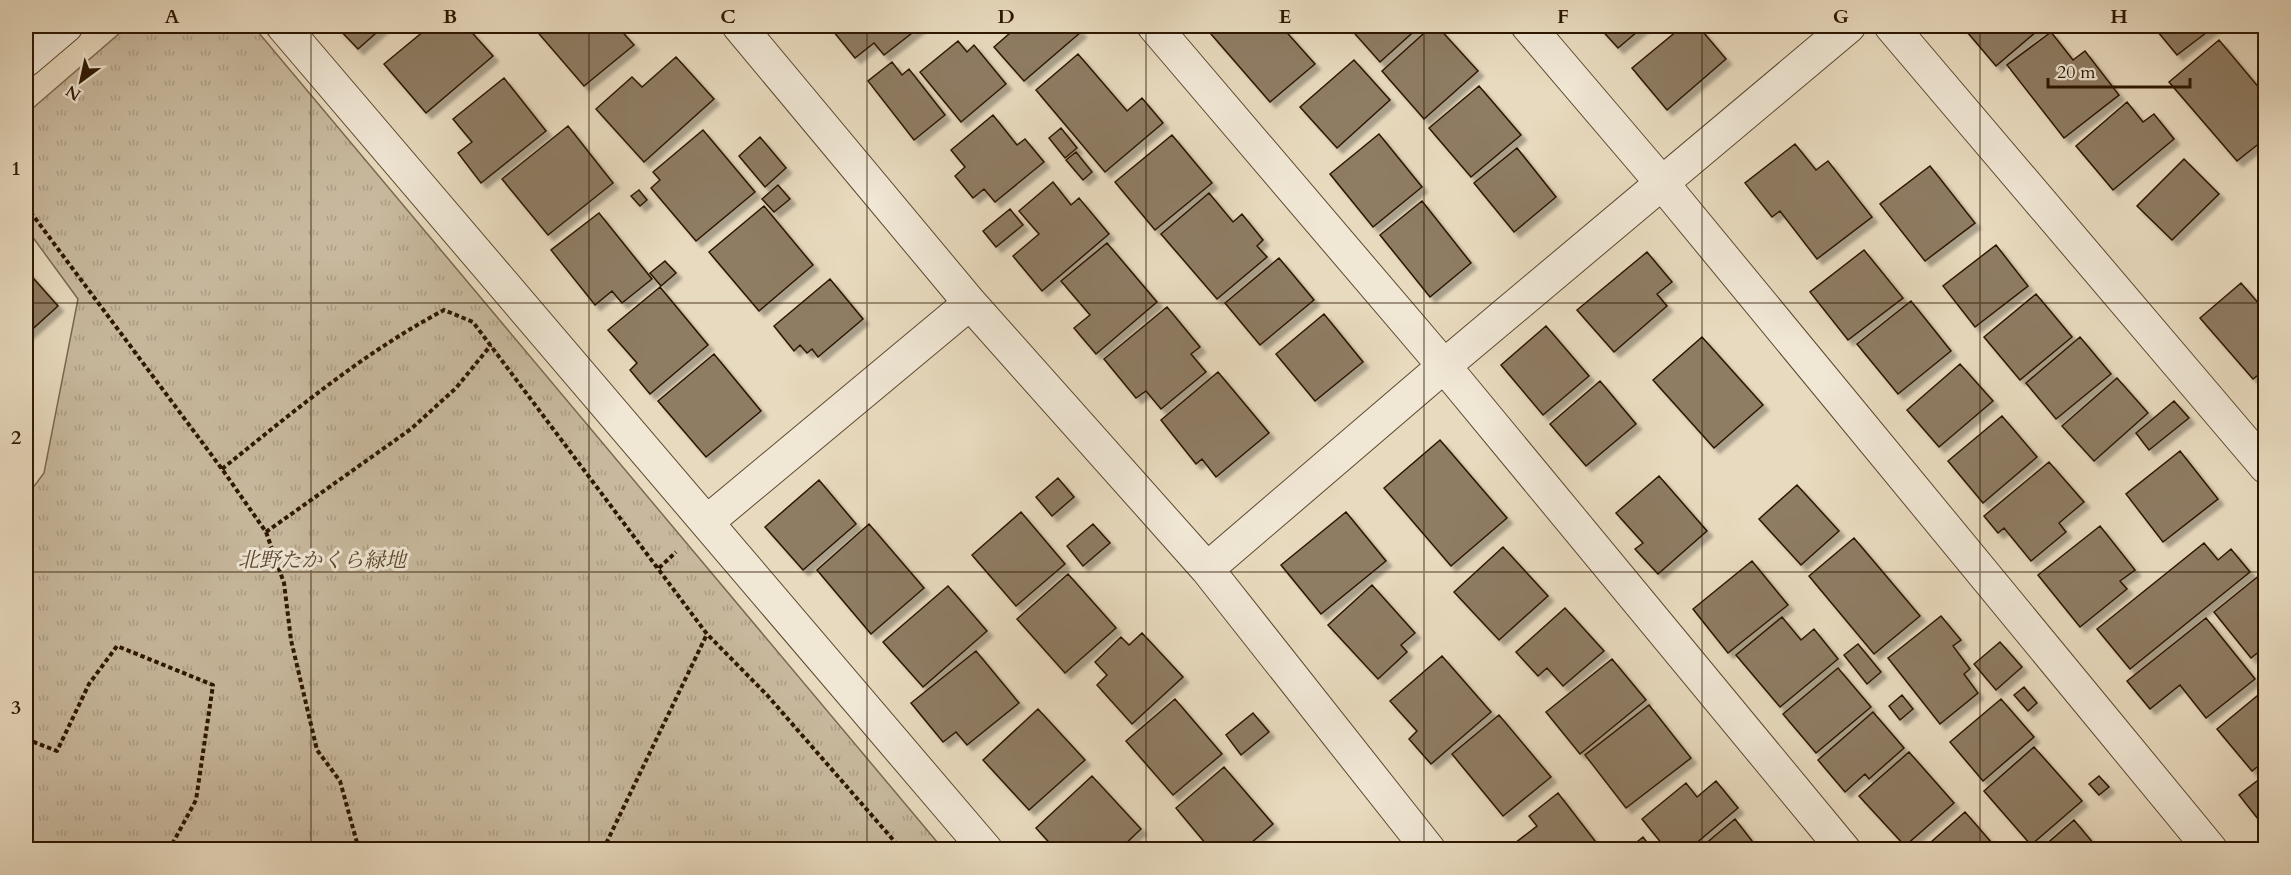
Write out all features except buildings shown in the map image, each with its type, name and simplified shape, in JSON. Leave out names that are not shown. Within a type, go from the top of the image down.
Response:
[{"type":"street","points":[[26,60],[66,26]]},
{"type":"street","points":[[283,26],[986,849]]},
{"type":"street","points":[[739,26],[970,303],[1207,569],[1429,849]]},
{"type":"street","points":[[1154,26],[1444,366],[1844,849]]},
{"type":"street","points":[[1528,26],[1661,182],[2211,849]]},
{"type":"street","points":[[1207,569],[1661,182],[1849,26]]},
{"type":"street","points":[[1891,26],[2265,467]]},
{"type":"street","points":[[707,522],[970,303]]},
{"type":"path","points":[[26,206],[222,469],[266,532],[284,583],[291,640],[317,750],[340,781],[359,849]]},
{"type":"path","points":[[222,469],[318,391],[414,326],[444,310],[473,322],[707,634],[767,695],[902,849]]},
{"type":"path","points":[[266,532],[411,429],[456,388],[491,345]]},
{"type":"path","points":[[603,849],[707,634]]},
{"type":"path","points":[[26,739],[57,751],[89,684],[117,646],[213,685],[196,800],[168,849]]},
{"type":"green space","name":"北野たかくら緑地","points":[[128,26],[253,26],[943,849],[26,849],[26,497],[44,473],[78,299],[26,228],[26,114]]}]
